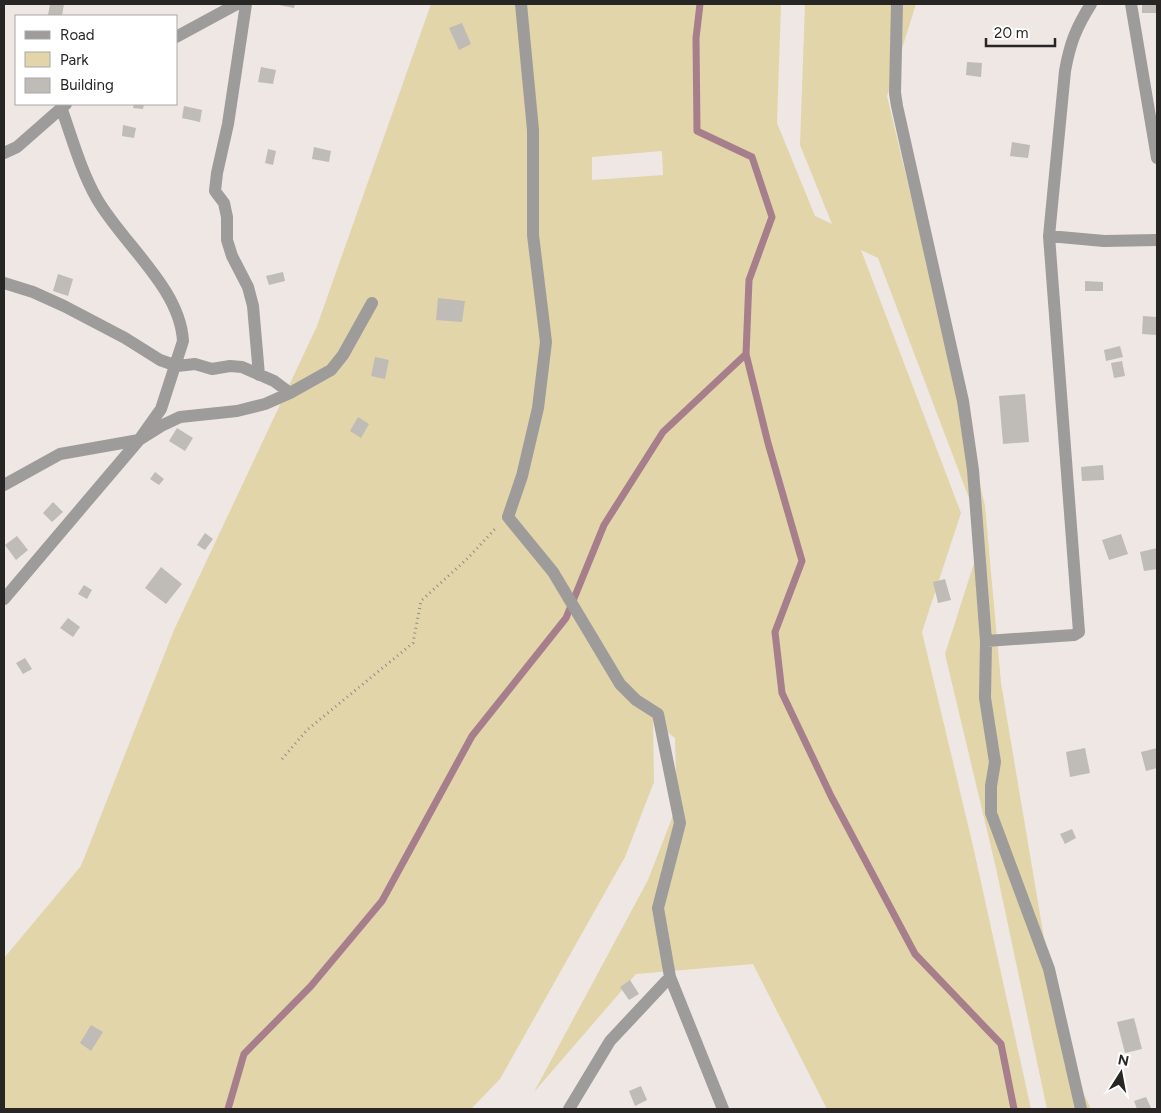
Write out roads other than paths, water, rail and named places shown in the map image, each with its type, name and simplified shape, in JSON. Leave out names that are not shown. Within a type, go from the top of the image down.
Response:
[{"type":"street","points":[[178,35],[237,4]]},
{"type":"street","points":[[246,4],[228,124],[215,191],[224,204],[227,217],[227,240],[232,256],[248,287],[253,306],[258,375]]},
{"type":"street","points":[[521,4],[533,130],[533,235],[546,342],[538,408],[522,476],[508,517],[553,572],[620,684],[636,700],[658,714],[680,823],[658,908],[670,977],[723,1109]]},
{"type":"street","points":[[897,4],[895,93],[963,401],[973,470],[986,641],[985,698],[995,762],[991,786],[991,813],[1054,985],[1081,1109]]},
{"type":"street","points":[[986,641],[1074,635],[1080,632],[1049,236],[1065,72],[1077,26],[1091,4]]},
{"type":"street","points":[[1131,4],[1157,158]]},
{"type":"street","points":[[4,153],[17,147],[63,105],[79,158],[98,200],[170,298],[183,330],[183,341],[177,366],[161,409],[139,440],[4,599]]},
{"type":"street","points":[[1049,236],[1104,241],[1157,240]]},
{"type":"street","points":[[4,282],[64,306],[125,338],[160,360],[177,366],[195,364],[212,368],[242,367],[274,381],[290,393]]},
{"type":"street","points":[[4,485],[60,454],[139,440],[163,424],[180,417],[237,411],[265,404],[290,393],[331,370],[343,355],[372,303]]},
{"type":"street","points":[[569,1109],[610,1041],[670,977]]},
{"type":"waterway","points":[[700,4],[696,38],[697,131],[752,157],[772,217],[749,280],[746,354],[768,443],[802,561],[775,632],[782,693],[831,796],[915,954],[1001,1044],[1014,1109]]},
{"type":"waterway","points":[[228,1109],[244,1054],[311,986],[382,901],[472,736],[566,618],[604,525],[663,432],[746,354]]}]
